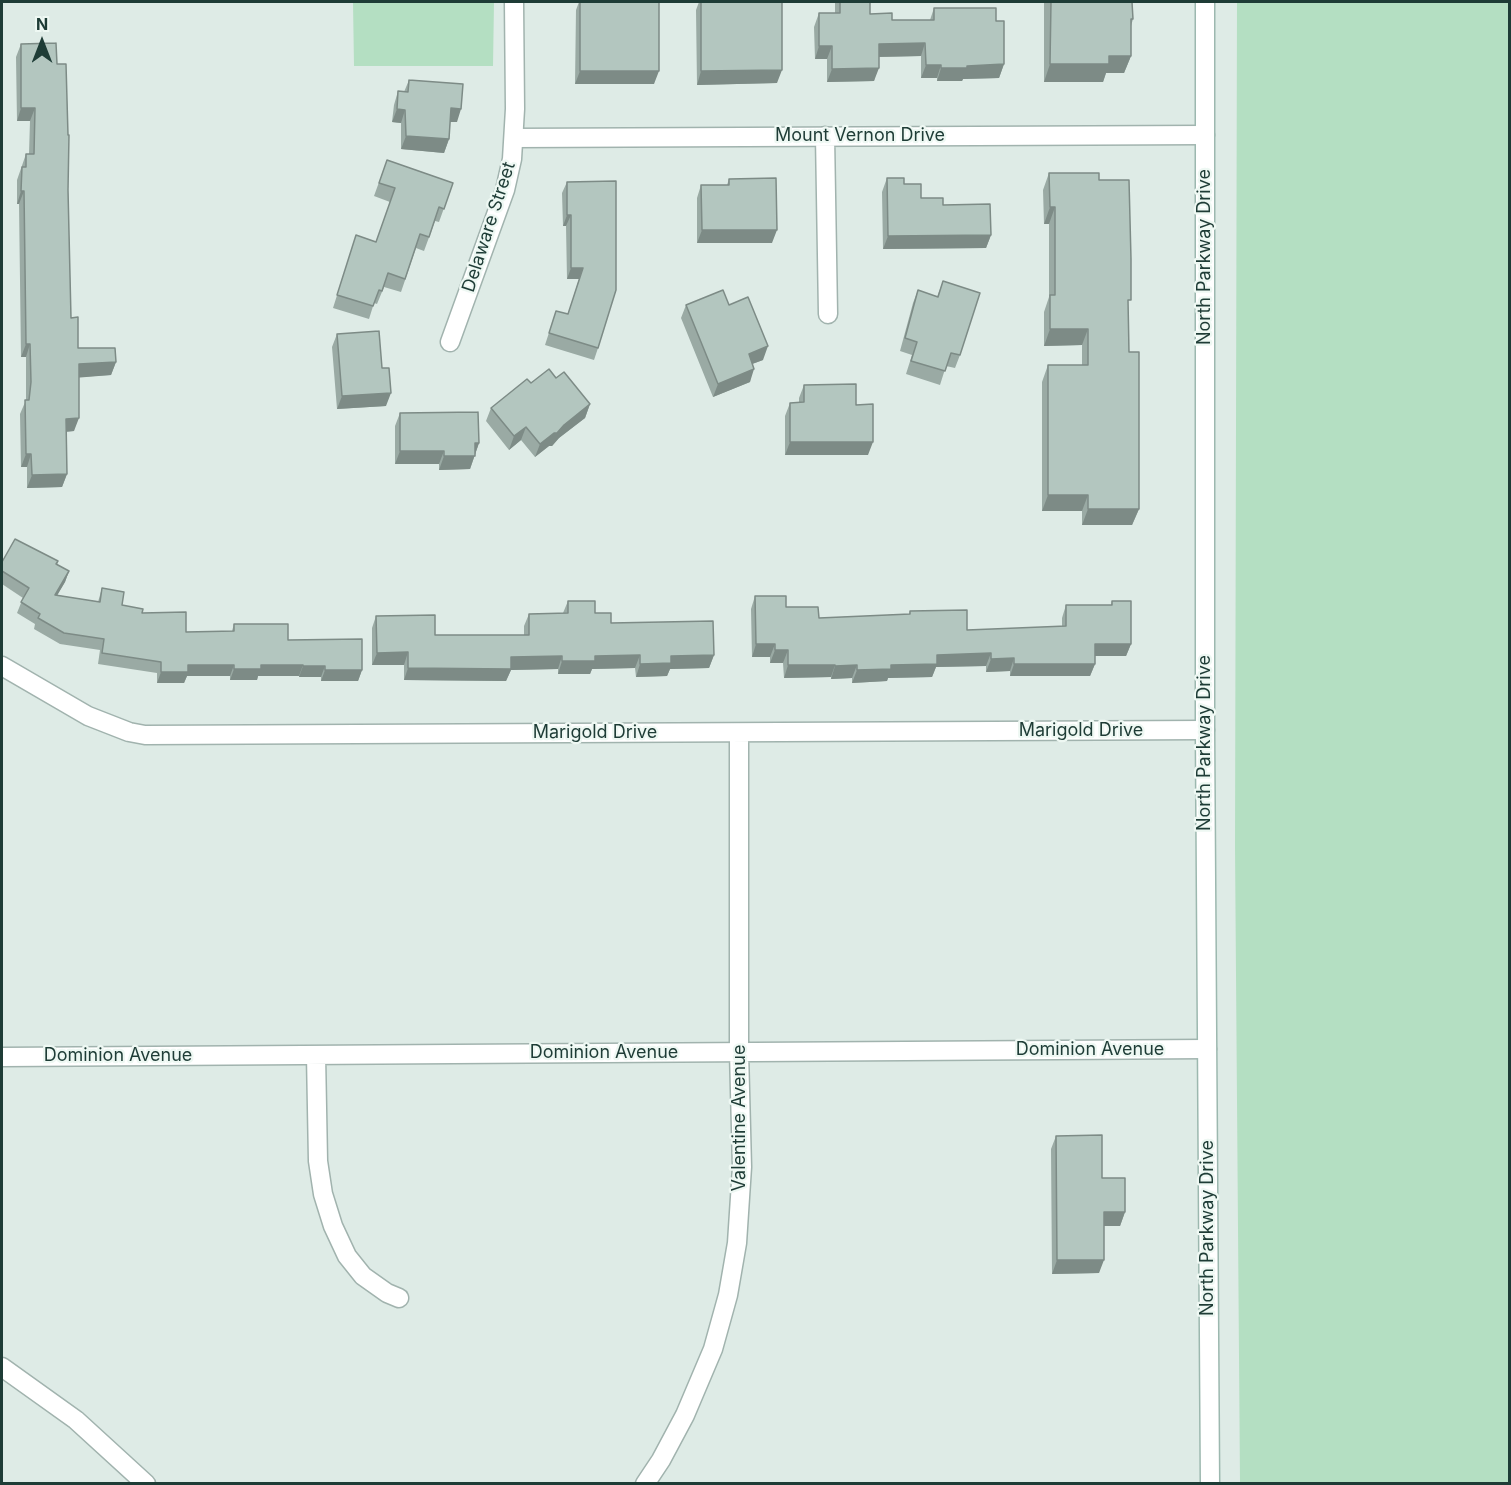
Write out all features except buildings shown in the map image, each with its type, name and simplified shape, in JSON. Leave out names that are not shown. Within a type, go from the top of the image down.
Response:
[{"type":"street","name":"Delaware Street","points":[[450,342],[505,190],[514,138],[514,2]]},
{"type":"street","name":"North Parkway Drive","points":[[1205,2],[1205,730],[1210,1484]]},
{"type":"street","name":"Mount Vernon Drive","points":[[514,138],[1205,135]]},
{"type":"street","points":[[825,136],[828,314]]},
{"type":"street","name":"Marigold Drive","points":[[2,666],[88,716],[129,732],[145,735],[1205,730]]},
{"type":"street","name":"Valentine Avenue","points":[[645,1484],[661,1460],[685,1415],[713,1348],[728,1295],[740,1208],[739,733]]},
{"type":"street","name":"Dominion Avenue","points":[[2,1057],[1207,1049]]},
{"type":"street","points":[[316,1054],[318,1161],[323,1194],[333,1226],[347,1256],[363,1276],[387,1293],[399,1298]]},
{"type":"street","points":[[2,1367],[76,1420],[146,1484]]},
{"type":"green space","points":[[353,2],[494,2],[493,66],[354,66]]},
{"type":"green space","points":[[1237,2],[1509,2],[1509,1483],[1240,1483],[1235,847]]}]
